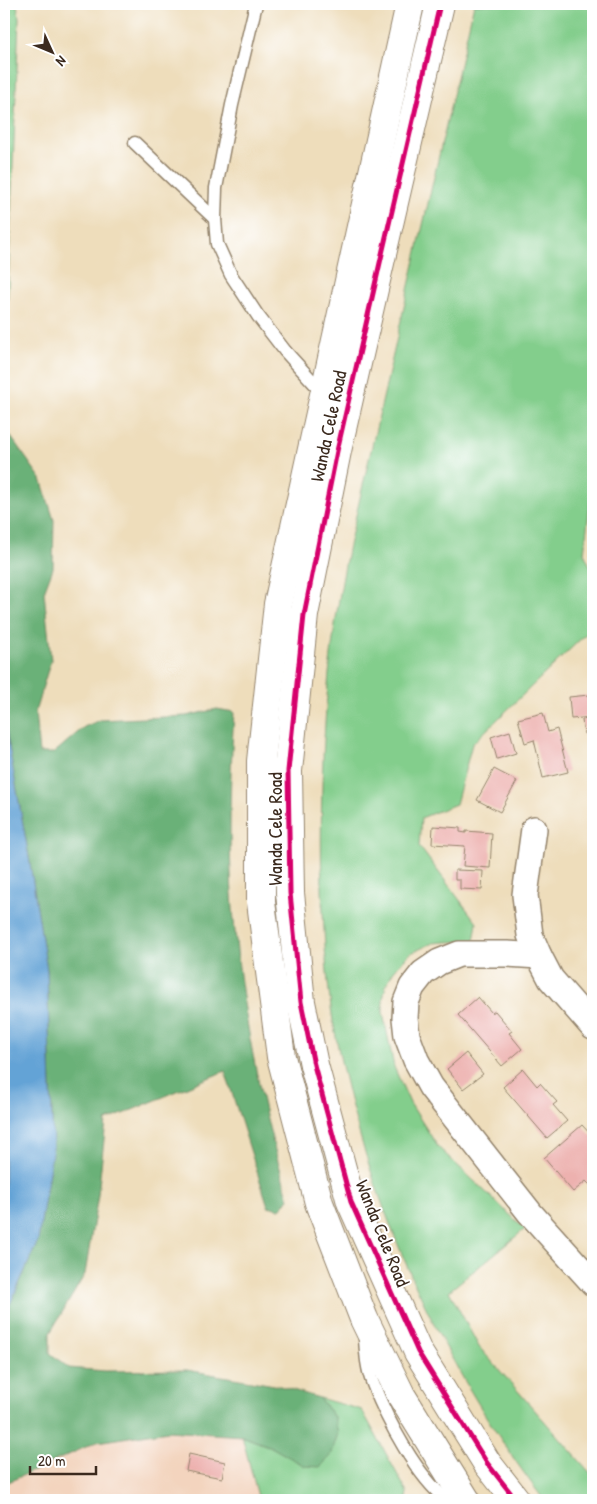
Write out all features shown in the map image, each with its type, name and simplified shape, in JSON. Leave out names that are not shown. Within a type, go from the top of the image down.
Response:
[{"type":"street","name":"Wanda Cele Road","points":[[410,4],[278,604],[261,762],[261,902],[281,1057],[318,1204],[364,1319],[401,1395],[466,1500]]},
{"type":"street","name":"Wanda Cele Road","points":[[440,4],[346,414],[304,616],[288,771],[290,893],[301,1002],[314,1065],[351,1202],[418,1352],[487,1463],[516,1500]]},
{"type":"street","points":[[534,829],[524,895],[530,935],[551,979],[593,1028]]},
{"type":"street","points":[[539,956],[459,954],[439,962],[423,973],[412,987],[406,1002],[404,1018],[407,1036],[416,1060],[431,1087],[530,1213],[593,1283]]},
{"type":"lane","points":[[256,4],[232,105],[216,188],[215,219],[217,244],[231,275],[258,316],[324,394]]},
{"type":"lane","points":[[134,144],[215,219]]},
{"type":"lane","points":[[364,1319],[367,1360],[372,1383],[394,1430],[425,1478],[438,1494],[447,1500]]},
{"type":"shaded area","points":[[168,1431],[242,1436],[259,1500],[4,1500],[4,1484],[97,1442]]},
{"type":"green space","points":[[4,4],[17,4],[19,18],[4,386]]},
{"type":"green space","points":[[474,4],[593,4],[593,478],[584,553],[593,572],[590,630],[472,744],[456,804],[421,818],[419,846],[477,923],[474,941],[433,943],[411,953],[393,972],[386,985],[383,1013],[394,1067],[410,1103],[438,1147],[525,1229],[449,1291],[479,1347],[593,1476],[593,1500],[544,1500],[505,1446],[470,1390],[438,1333],[410,1273],[385,1212],[364,1149],[347,1086],[333,1021],[326,956],[321,863],[321,809],[327,701],[337,612],[348,550]]},
{"type":"green space","points":[[4,427],[41,479],[54,520],[53,568],[44,592],[51,660],[35,712],[39,753],[54,753],[84,727],[100,720],[186,716],[217,709],[234,712],[230,835],[231,884],[241,983],[253,1056],[269,1128],[289,1199],[280,1209],[268,1206],[225,1071],[106,1121],[98,1195],[85,1274],[50,1333],[50,1353],[69,1368],[105,1371],[187,1370],[280,1386],[319,1398],[334,1417],[338,1433],[331,1456],[320,1467],[305,1466],[271,1447],[242,1436],[168,1431],[97,1442],[4,1484],[4,1318],[38,1241],[53,1147],[47,970],[4,719]]},
{"type":"green space","points":[[319,1398],[362,1410],[407,1492],[406,1500],[259,1500],[242,1436],[271,1447],[334,1417]]},
{"type":"water","points":[[4,719],[47,970],[53,1147],[38,1241],[4,1318]]},
{"type":"building","points":[[589,695],[592,717],[571,719],[569,697]]},
{"type":"building","points":[[543,713],[548,732],[557,729],[568,772],[543,778],[534,740],[525,743],[518,719]]},
{"type":"building","points":[[593,718],[593,743],[589,743],[588,734],[584,734],[582,720]]},
{"type":"building","points":[[510,731],[516,753],[497,759],[491,737]]},
{"type":"building","points":[[494,769],[517,781],[500,812],[477,800]]},
{"type":"building","points":[[433,826],[460,828],[460,832],[466,833],[466,831],[492,833],[490,868],[463,866],[465,846],[432,844]]},
{"type":"building","points":[[455,870],[483,871],[482,890],[460,889],[460,880],[455,880]]},
{"type":"building","points":[[478,997],[492,1013],[495,1011],[512,1031],[509,1033],[522,1049],[502,1066],[458,1015]]},
{"type":"building","points":[[466,1053],[483,1074],[463,1089],[447,1069]]},
{"type":"building","points":[[523,1069],[537,1086],[540,1083],[557,1102],[553,1105],[567,1121],[547,1138],[503,1087]]},
{"type":"building","points":[[582,1125],[593,1137],[593,1188],[586,1181],[573,1192],[544,1158]]},
{"type":"building","points":[[189,1454],[225,1462],[222,1478],[186,1471]]},
{"type":"cycle path","points":[[440,4],[337,451],[304,615],[288,771],[290,893],[301,1002],[314,1065],[351,1202],[418,1352],[487,1463],[516,1500]]}]
